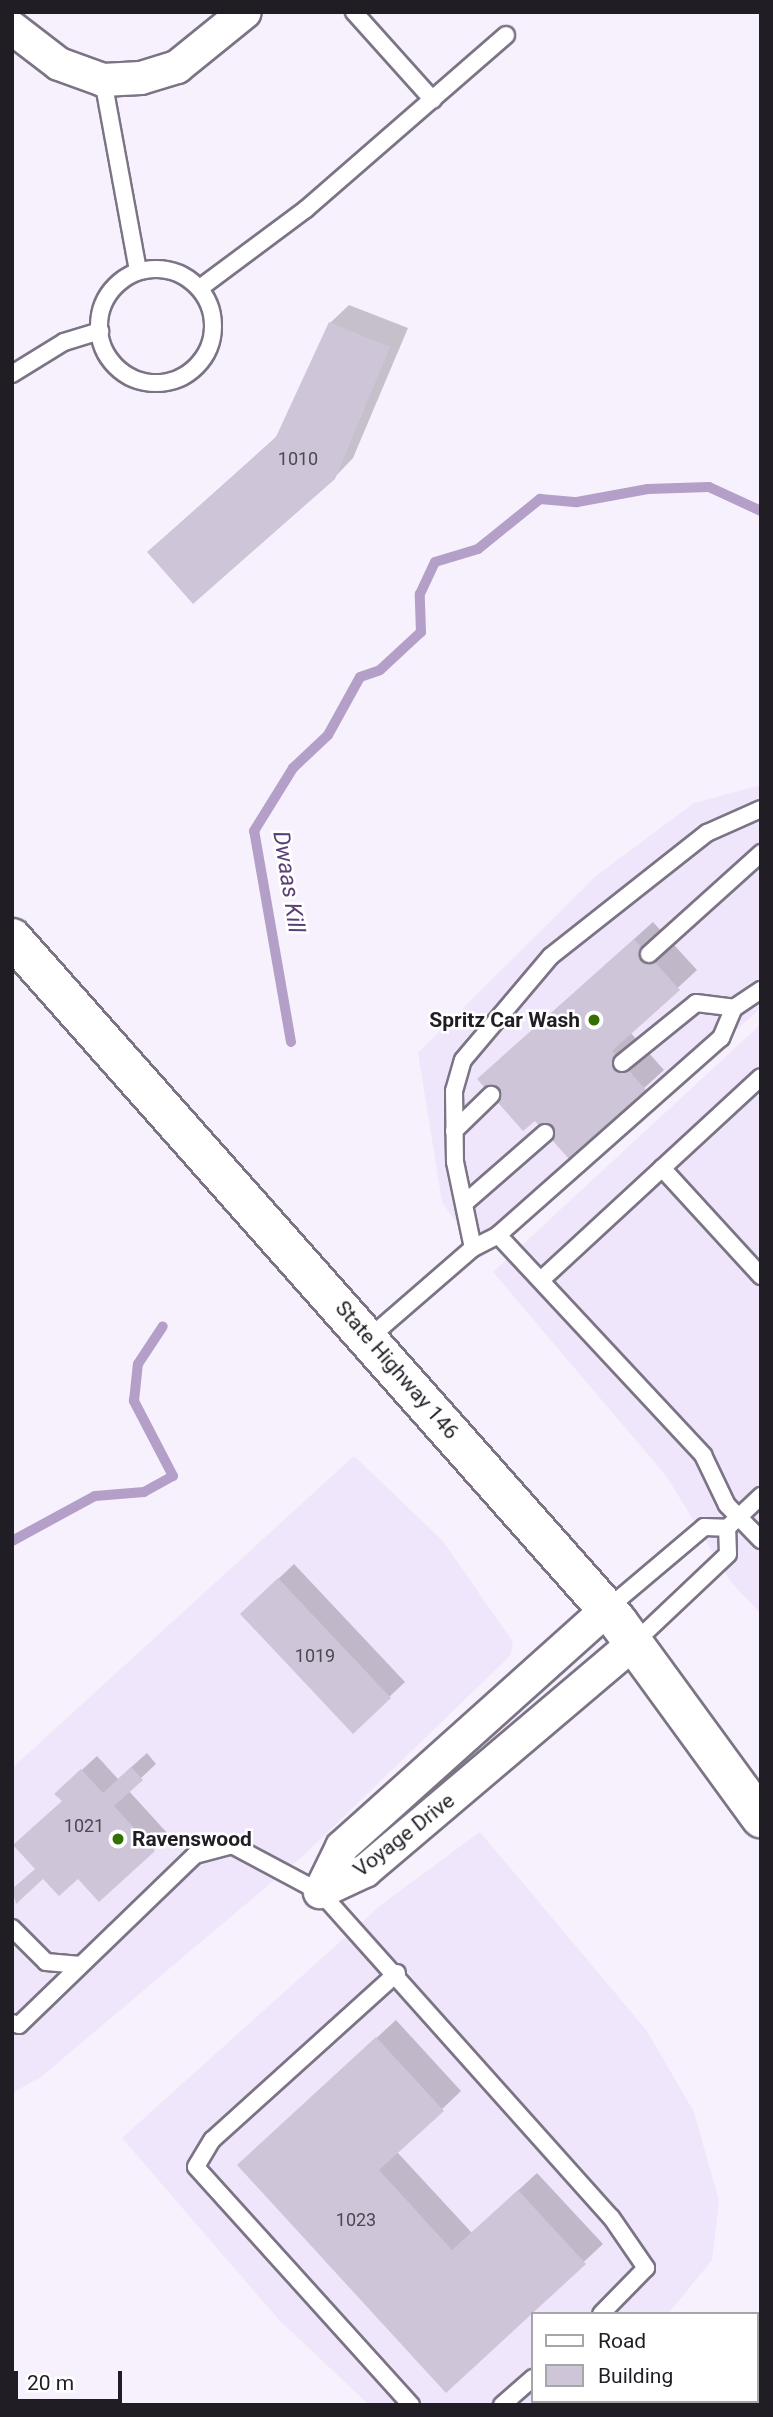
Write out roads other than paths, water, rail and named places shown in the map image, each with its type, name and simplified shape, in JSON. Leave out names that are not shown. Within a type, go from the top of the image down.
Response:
[{"type":"main road","name":"State Highway 146","points":[[12,938],[607,1609],[761,1818]]},
{"type":"street","points":[[12,28],[58,64],[103,80],[177,67],[245,12]]},
{"type":"street","name":"Voyage Drive","points":[[320,1892],[341,1847],[607,1609]]},
{"type":"street","name":"Voyage Drive","points":[[320,1892],[365,1871],[634,1643]]},
{"type":"lane","points":[[354,12],[433,100]]},
{"type":"lane","points":[[200,288],[267,241],[506,35]]},
{"type":"lane","points":[[103,80],[138,271]]},
{"type":"lane","points":[[138,271],[171,271],[200,288],[213,330],[193,370],[173,381],[130,377],[113,363],[100,331],[105,300],[138,271]]},
{"type":"lane","points":[[12,374],[64,342],[100,331]]},
{"type":"lane","points":[[473,1248],[454,1131],[454,1091],[463,1060],[551,956],[707,833],[761,809]]},
{"type":"lane","points":[[649,954],[753,866],[761,853]]},
{"type":"lane","points":[[369,1338],[473,1248],[498,1235],[721,1038],[734,1008],[761,990]]},
{"type":"lane","points":[[622,1063],[696,1003],[734,1008]]},
{"type":"lane","points":[[541,1280],[761,1077]]},
{"type":"lane","points":[[454,1131],[491,1095]]},
{"type":"lane","points":[[466,1202],[545,1133]]},
{"type":"lane","points":[[662,1168],[761,1276]]},
{"type":"lane","points":[[498,1235],[703,1455],[733,1522],[761,1540]]},
{"type":"lane","points":[[607,1609],[704,1527],[733,1522],[761,1496]]},
{"type":"lane","points":[[634,1643],[727,1554],[733,1522]]},
{"type":"lane","points":[[12,2023],[19,2025],[78,1965],[195,1855],[232,1845],[320,1892],[397,1973],[611,2217],[646,2268],[603,2312]]},
{"type":"lane","points":[[12,1927],[46,1962],[78,1965]]},
{"type":"lane","points":[[397,1973],[212,2140],[197,2167],[411,2405]]},
{"type":"lane","points":[[502,2405],[532,2379]]},
{"type":"waterway","name":"Dwaas Kill","points":[[291,1042],[254,831],[293,768],[328,735],[360,677],[380,670],[421,632],[420,594],[435,562],[478,549],[540,499],[577,502],[648,489],[709,487],[761,511]]},
{"type":"waterway","name":"Dwaas Kill","points":[[12,1541],[95,1496],[144,1492],[173,1476],[134,1401],[138,1364],[163,1326]]},
{"type":"place","name":"Spritz Car Wash","points":[[594,1020]]},
{"type":"place","name":"Ravenswood","points":[[118,1839]]}]
